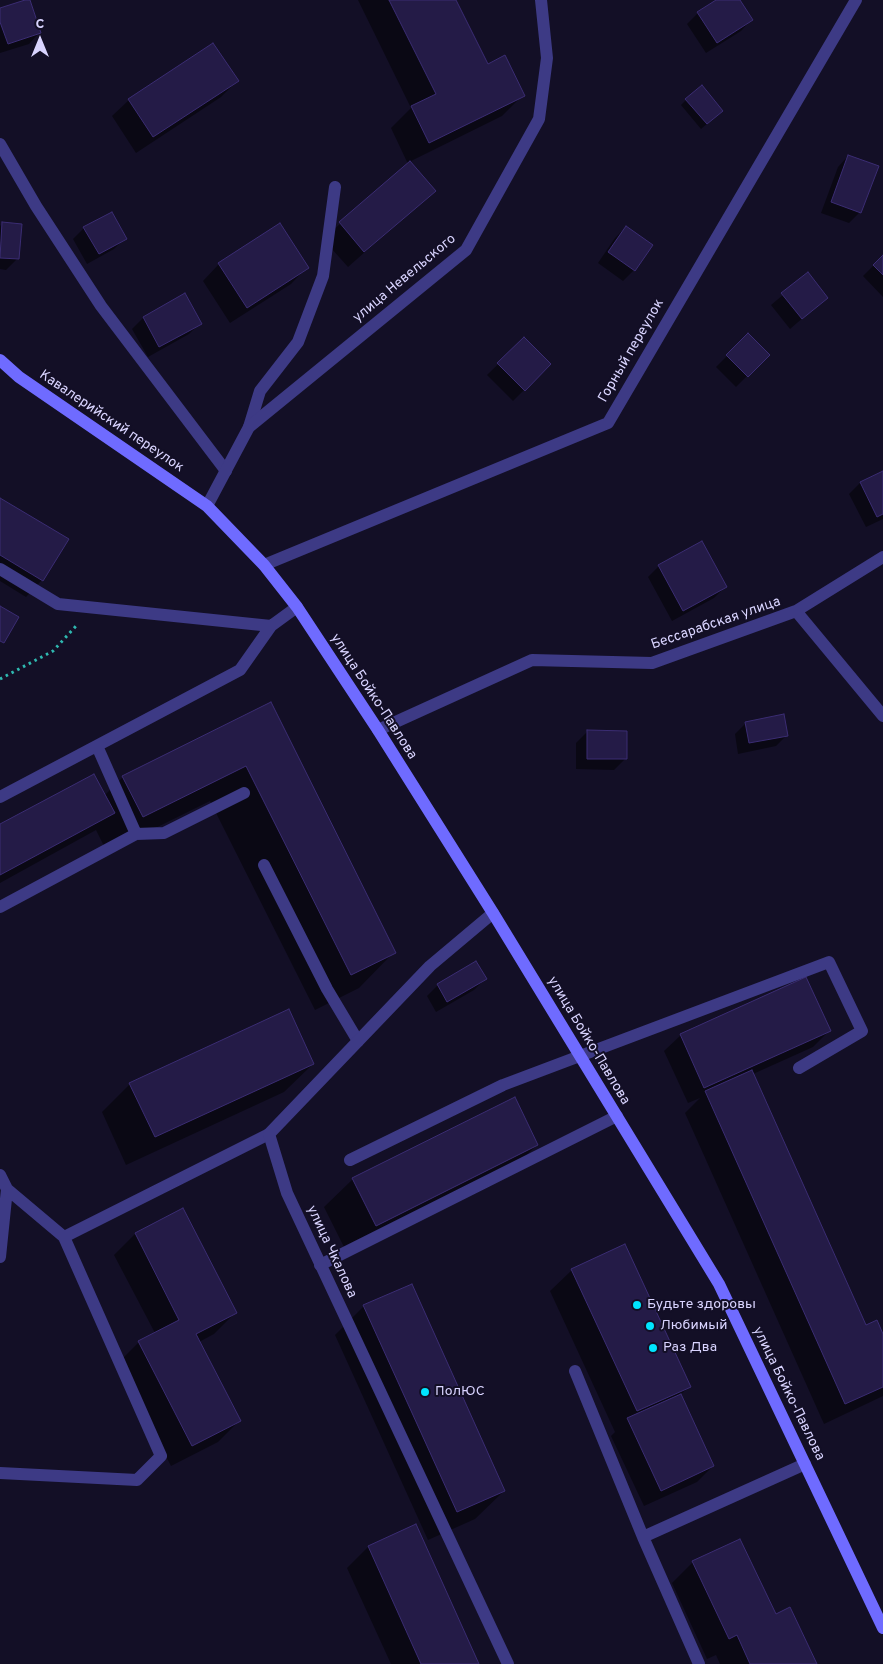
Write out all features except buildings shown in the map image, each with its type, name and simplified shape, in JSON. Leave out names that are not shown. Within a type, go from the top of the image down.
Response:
[{"type":"main road","name":"Кавалерийский переулок","points":[[0,360],[18,377],[207,506]]},
{"type":"main road","name":"улица Бойко-Павлова","points":[[207,506],[264,565],[297,608],[378,730],[493,913],[719,1284],[883,1628]]},
{"type":"street","name":"улица Невельского","points":[[207,506],[249,427],[466,250],[539,119],[547,58],[541,0]]},
{"type":"street","name":"Горный переулок","points":[[264,565],[608,423],[856,0]]},
{"type":"street","points":[[0,144],[100,306],[226,471]]},
{"type":"street","points":[[249,427],[260,391],[298,342],[323,276],[335,187]]},
{"type":"street","name":"Бессарабская улица","points":[[378,730],[532,660],[652,663],[796,611],[883,557]]},
{"type":"street","points":[[0,569],[58,604],[271,626]]},
{"type":"street","points":[[0,797],[240,670],[271,626],[297,608]]},
{"type":"street","points":[[796,611],[883,716]]},
{"type":"street","points":[[96,746],[136,834]]},
{"type":"street","points":[[0,908],[136,834],[164,833],[244,792]]},
{"type":"street","points":[[264,865],[327,989],[358,1041]]},
{"type":"street","points":[[64,1237],[269,1134],[430,966],[493,913]]},
{"type":"street","points":[[350,1160],[503,1085],[829,962],[862,1031],[799,1068]]},
{"type":"street","points":[[320,1265],[617,1116]]},
{"type":"street","name":"улица Чкалова","points":[[269,1134],[287,1193],[508,1664]]},
{"type":"street","points":[[0,1175],[7,1189],[64,1237],[161,1456],[138,1480],[0,1473]]},
{"type":"street","points":[[0,1257],[7,1189]]},
{"type":"street","points":[[575,1371],[643,1537],[699,1664]]},
{"type":"street","points":[[643,1537],[805,1464]]},
{"type":"path","points":[[0,679],[53,652],[93,607]]},
{"type":"place","name":"Будьте здоровы","points":[[637,1305]]},
{"type":"place","name":"Любимый","points":[[650,1326]]},
{"type":"place","name":"Раз Два","points":[[653,1348]]},
{"type":"place","name":"ПолЮС","points":[[425,1392]]}]
